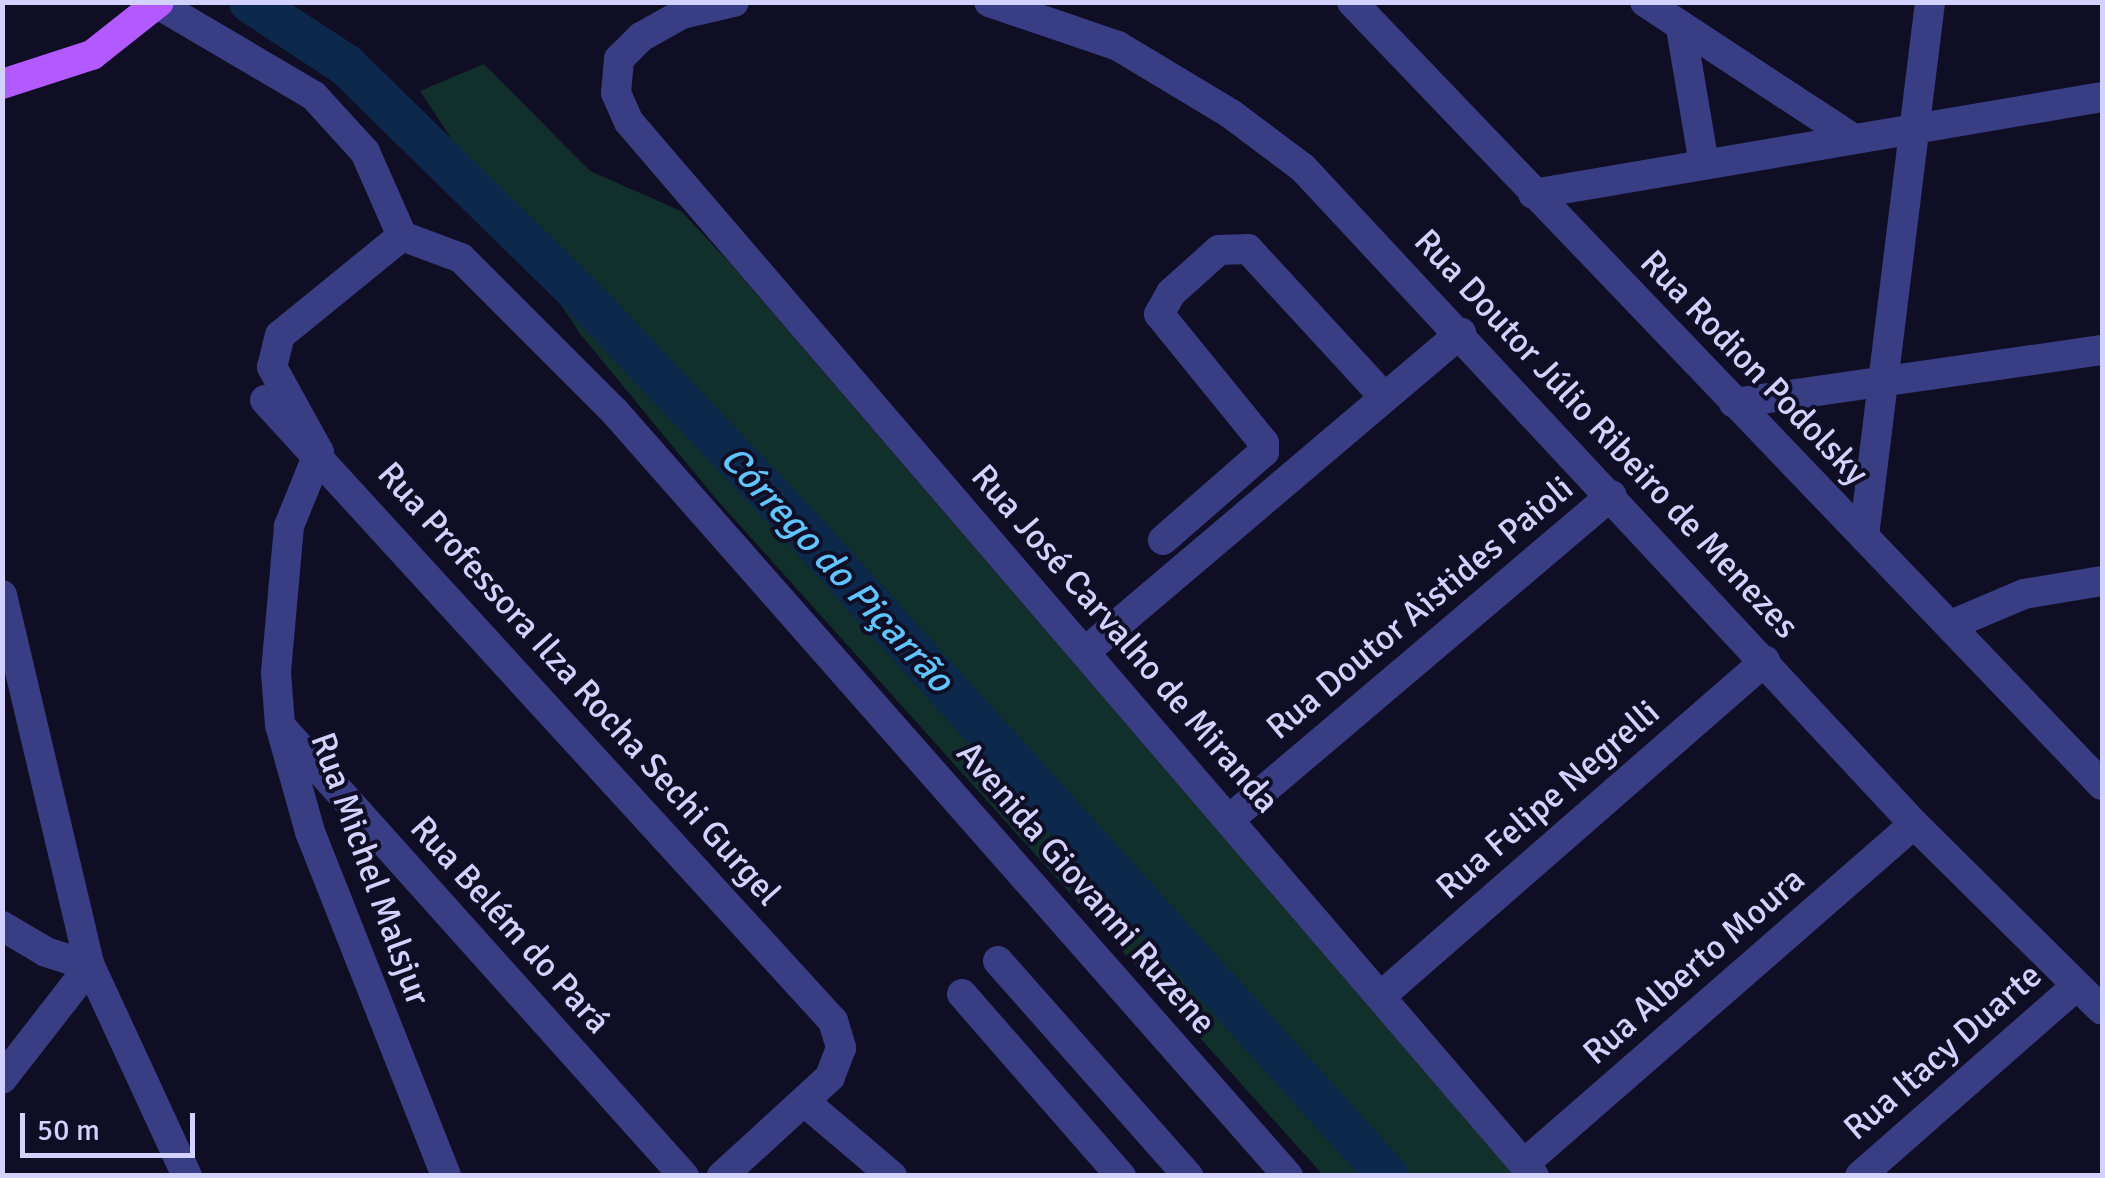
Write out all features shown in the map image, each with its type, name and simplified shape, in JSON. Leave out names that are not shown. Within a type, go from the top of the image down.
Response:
[{"type":"main road","points":[[2,68],[82,43],[138,2]]},
{"type":"main road","points":[[2,84],[92,54],[158,3]]},
{"type":"street","name":"Rua José Carvalho de Miranda","points":[[734,2],[682,14],[641,37],[619,59],[616,94],[629,122],[1231,818],[1529,1170]]},
{"type":"street","name":"Rua Doutor Júlio Ribeiro de Menezes","points":[[989,2],[1118,46],[1231,114],[1303,168],[1612,495],[1914,824],[2102,1010]]},
{"type":"street","name":"Rua Rodion Podolsky","points":[[1352,2],[2102,785]]},
{"type":"street","points":[[1645,2],[1852,138]]},
{"type":"street","points":[[1864,536],[1879,384],[1930,2]]},
{"type":"street","points":[[158,3],[314,96],[365,152],[402,236],[280,335],[272,366],[319,452]]},
{"type":"street","points":[[1681,28],[1704,164]]},
{"type":"street","points":[[1533,194],[2102,97]]},
{"type":"street","name":"Avenida Giovanni Ruzene","points":[[402,236],[461,258],[616,412],[1288,1176]]},
{"type":"street","points":[[1163,540],[1264,452],[1264,443],[1158,314],[1171,293],[1219,250],[1248,249],[1383,396]]},
{"type":"street","points":[[1086,651],[1460,334]]},
{"type":"street","points":[[1734,403],[2102,350]]},
{"type":"street","name":"Rua Professora Ilza Rocha Sechi Gurgel","points":[[265,400],[319,452],[833,1021],[840,1035],[838,1064],[806,1103]]},
{"type":"street","name":"Rua Michel Malsjur","points":[[319,452],[289,526],[278,597],[280,724],[310,832],[446,1176]]},
{"type":"street","name":"Rua Doutor Aistides Paioli","points":[[1231,818],[1612,495]]},
{"type":"street","points":[[1951,625],[2024,594],[2102,581]]},
{"type":"street","points":[[2,595],[14,680],[90,966],[187,1176]]},
{"type":"street","name":"Rua Felipe Negrelli","points":[[1381,996],[1765,661]]},
{"type":"street","name":"Rua Belém do Pará","points":[[280,724],[684,1176]]},
{"type":"street","name":"Rua Alberto Moura","points":[[1529,1170],[1914,824]]},
{"type":"street","points":[[2,926],[46,952],[90,966]]},
{"type":"street","points":[[998,961],[1188,1176]]},
{"type":"street","points":[[2,1078],[90,966]]},
{"type":"street","name":"Rua Itacy Duarte","points":[[1879,1170],[2076,986]]},
{"type":"street","points":[[962,994],[1121,1176]]},
{"type":"street","points":[[722,1176],[806,1103],[892,1176]]},
{"type":"green space","points":[[484,64],[590,171],[681,211],[728,261],[1514,1175],[1323,1175],[717,500],[581,335],[420,91]]},
{"type":"waterway","name":"Córrego do Piçarrão","points":[[250,2],[346,65],[586,300],[811,538],[1388,1176]]}]
